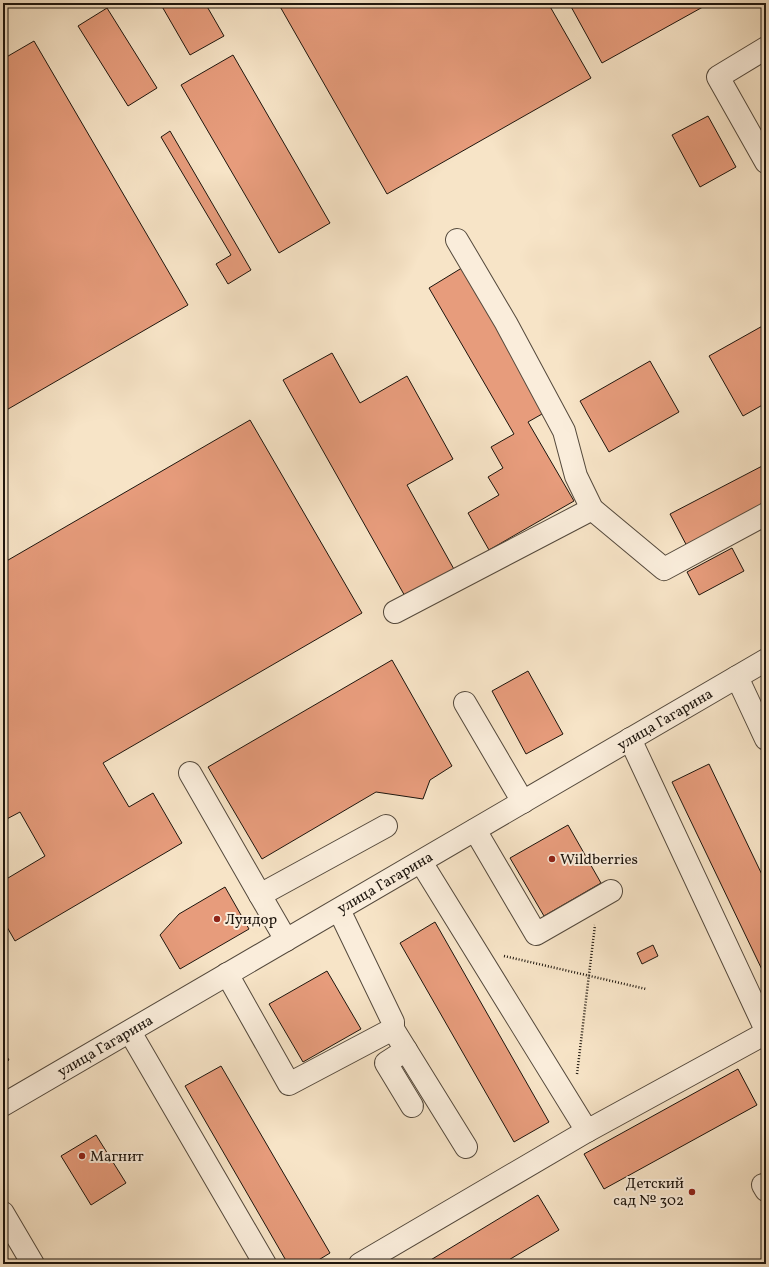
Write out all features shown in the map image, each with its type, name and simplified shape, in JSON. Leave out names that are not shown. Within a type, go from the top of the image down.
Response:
[{"type":"street","points":[[766,48],[718,77],[766,162]]},
{"type":"street","points":[[457,240],[506,323],[564,431],[576,476],[592,509],[664,570],[766,514]]},
{"type":"street","points":[[395,612],[592,509]]},
{"type":"street","name":"улица Гагарина","points":[[3,1105],[766,660]]},
{"type":"street","points":[[737,677],[766,739]]},
{"type":"street","points":[[465,703],[523,802]]},
{"type":"street","points":[[360,1264],[588,1131],[766,1032],[630,739]]},
{"type":"street","points":[[190,773],[286,940]]},
{"type":"street","points":[[260,895],[386,826]]},
{"type":"street","points":[[475,830],[536,934],[603,895]]},
{"type":"street","points":[[421,862],[588,1131]]},
{"type":"street","points":[[339,910],[393,1022],[393,1029],[466,1147]]},
{"type":"street","points":[[227,974],[289,1084],[393,1029]]},
{"type":"street","points":[[130,1032],[265,1264]]},
{"type":"street","points":[[406,1050],[386,1063],[412,1106]]},
{"type":"street","points":[[3,1213],[34,1264]]},
{"type":"path","points":[[564,1092],[576,1078],[578,1072],[596,912],[603,895]]},
{"type":"path","points":[[475,948],[589,977],[646,989]]},
{"type":"building","points":[[160,3],[205,3],[224,36],[190,55]]},
{"type":"building","points":[[278,3],[548,3],[591,78],[387,194]]},
{"type":"building","points":[[569,3],[710,3],[602,63]]},
{"type":"building","points":[[107,8],[157,88],[128,106],[78,26]]},
{"type":"building","points":[[34,41],[188,305],[3,412],[3,59]]},
{"type":"building","points":[[233,55],[330,223],[279,253],[181,85]]},
{"type":"building","points":[[708,116],[736,167],[700,187],[672,135]]},
{"type":"building","points":[[170,131],[251,270],[228,284],[216,264],[231,255],[161,137]]},
{"type":"building","points":[[465,266],[549,410],[528,422],[574,501],[489,550],[468,513],[499,495],[488,477],[503,468],[491,447],[514,434],[429,288]]},
{"type":"building","points":[[766,324],[766,403],[743,416],[709,356]]},
{"type":"building","points":[[332,353],[360,403],[407,376],[453,459],[407,485],[455,571],[406,598],[283,380]]},
{"type":"building","points":[[650,361],[679,412],[609,452],[580,401]]},
{"type":"building","points":[[250,420],[362,613],[103,763],[129,807],[153,793],[182,843],[15,941],[3,920],[3,881],[45,856],[20,812],[3,821],[3,563]]},
{"type":"building","points":[[766,464],[766,509],[689,550],[670,514]]},
{"type":"building","points":[[732,548],[744,571],[699,595],[687,572]]},
{"type":"building","points":[[392,660],[452,766],[430,780],[423,799],[376,792],[262,859],[208,767]]},
{"type":"building","points":[[528,671],[563,734],[526,754],[492,691]]},
{"type":"building","points":[[709,764],[766,883],[766,978],[672,782]]},
{"type":"building","points":[[568,825],[601,883],[544,916],[510,858]]},
{"type":"building","points":[[225,887],[249,929],[180,969],[160,935],[179,914]]},
{"type":"building","points":[[435,922],[549,1122],[514,1142],[400,943]]},
{"type":"building","points":[[653,945],[658,956],[642,964],[637,953]]},
{"type":"building","points":[[327,971],[361,1029],[303,1062],[269,1004]]},
{"type":"building","points":[[3,1050],[9,1060],[3,1064]]},
{"type":"building","points":[[221,1066],[330,1253],[312,1264],[288,1264],[185,1086]]},
{"type":"building","points":[[738,1069],[757,1105],[604,1189],[584,1154]]},
{"type":"building","points":[[96,1135],[126,1183],[91,1205],[61,1156]]},
{"type":"building","points":[[538,1195],[559,1230],[502,1264],[424,1264]]},
{"type":"place","name":"Wildberries","points":[[552,859]]},
{"type":"place","name":"Луидор","points":[[217,919]]},
{"type":"place","name":"Магнит","points":[[82,1156]]},
{"type":"place","name":"Детский сад № 302","points":[[692,1192]]}]
